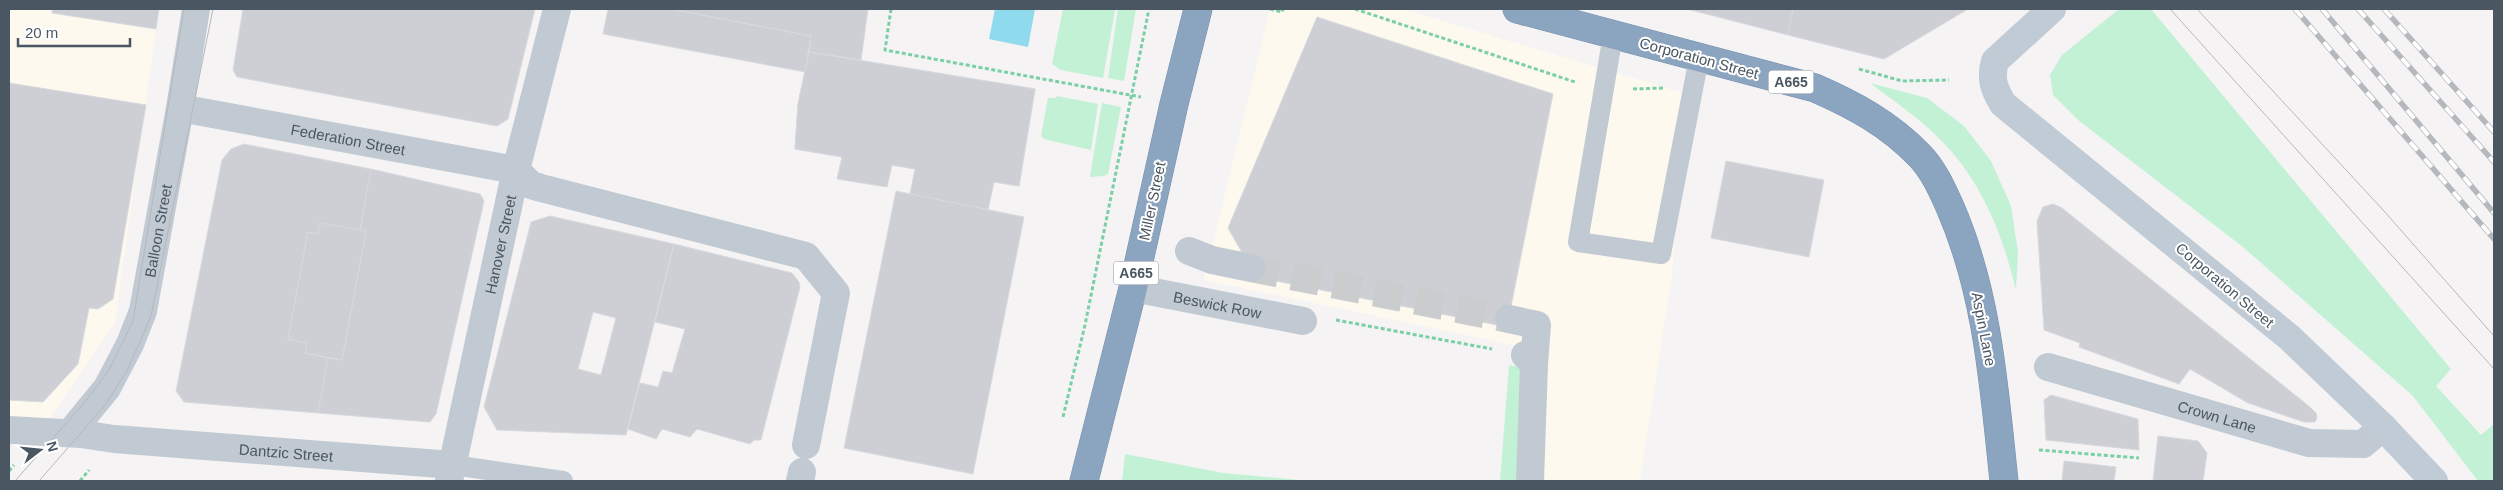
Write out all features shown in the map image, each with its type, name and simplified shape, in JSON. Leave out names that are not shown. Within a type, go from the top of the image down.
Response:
[{"type":"highway","name":"Miller Street","points":[[1084,481],[1133,288],[1174,104],[1198,9]]},
{"type":"highway","name":"Corporation Street","points":[[1517,9],[1815,88],[1874,117],[1921,156],[1939,183]]},
{"type":"highway","name":"Aspin Lane","points":[[1939,183],[1954,217],[1974,277],[1991,357],[2004,481]]},
{"type":"street","name":"Balloon Street","points":[[70,433],[107,388],[130,344],[143,311],[196,9]]},
{"type":"street","name":"Hanover Street","points":[[451,473],[516,170],[557,9]]},
{"type":"street","name":"Corporation Street","points":[[2052,9],[1995,61],[1992,74],[1993,84],[2003,104],[2290,338],[2383,427],[2434,481]]},
{"type":"street","name":"Federation Street","points":[[180,108],[516,170]]},
{"type":"street","points":[[516,170],[531,185],[540,188],[806,256],[836,293],[806,445]]},
{"type":"street","points":[[1189,251],[1212,260],[1251,268]]},
{"type":"street","name":"Beswick Row","points":[[1133,288],[1303,321]]},
{"type":"street","points":[[1509,320],[1537,325],[1520,357],[1530,481]]},
{"type":"street","name":"Crown Lane","points":[[2048,367],[2309,443],[2363,444],[2383,427]]},
{"type":"street","name":"Dantzic Street","points":[[9,430],[70,433],[451,473]]},
{"type":"lane","points":[[1613,35],[1578,242],[1661,254],[1699,58]]},
{"type":"lane","name":"Dantzic Street","points":[[451,473],[563,481]]},
{"type":"path","points":[[891,9],[885,50],[1174,104]]},
{"type":"path","points":[[1062,420],[1085,324],[1149,9]]},
{"type":"path","points":[[1270,9],[1282,12],[1282,9]]},
{"type":"path","points":[[1355,9],[1580,83]]},
{"type":"path","points":[[1858,69],[1902,81],[1949,80]]},
{"type":"path","points":[[1630,89],[1660,88],[1672,90]]},
{"type":"path","points":[[1303,321],[1335,320],[1520,357]]},
{"type":"path","points":[[2039,450],[2139,458]]},
{"type":"path","points":[[80,481],[91,467]]},
{"type":"shaded area","points":[[9,9],[159,9],[115,323],[40,432],[9,430]]},
{"type":"shaded area","points":[[1270,9],[1403,9],[1686,94],[1672,275],[1640,481],[1515,481],[1518,346],[1204,280]]},
{"type":"green space","points":[[1063,9],[1115,10],[1103,78],[1061,70],[1052,64]]},
{"type":"green space","points":[[1118,9],[1136,9],[1124,81],[1108,78]]},
{"type":"green space","points":[[2119,9],[2151,9],[2451,369],[2436,386],[2481,435],[2494,424],[2494,481],[2478,481],[2413,396],[2243,247],[2078,120],[2053,95],[2050,75],[2062,55]]},
{"type":"green space","points":[[1870,83],[1927,98],[1964,126],[1991,161],[2011,206],[2018,252],[2016,290],[2006,253],[1992,217],[1975,183],[1964,167],[1943,142],[1913,115]]},
{"type":"green space","points":[[1057,96],[1098,104],[1091,150],[1044,139],[1041,136],[1048,98],[1056,98]]},
{"type":"green space","points":[[1102,103],[1121,107],[1108,174],[1090,177]]},
{"type":"green space","points":[[1509,365],[1524,368],[1519,481],[1500,481]]},
{"type":"green space","points":[[1125,454],[1223,473],[1310,481],[1122,481]]},
{"type":"water","points":[[995,9],[1035,9],[1028,47],[989,39]]},
{"type":"building","points":[[52,9],[159,9],[156,29],[52,13]]},
{"type":"building","points":[[243,9],[535,9],[508,119],[497,126],[237,77],[233,70]]},
{"type":"building","points":[[608,9],[671,9],[811,36],[805,72],[603,34]]},
{"type":"building","points":[[671,9],[868,9],[861,60],[809,52],[811,36]]},
{"type":"building","points":[[1687,9],[1793,9],[1788,35]]},
{"type":"building","points":[[1793,9],[1968,9],[1884,59],[1788,35]]},
{"type":"building","points":[[1317,17],[1553,94],[1507,327],[1256,277],[1228,228]]},
{"type":"building","points":[[809,52],[1035,89],[1019,186],[795,149],[798,104]]},
{"type":"building","points":[[809,52],[1035,89],[1019,186],[994,182],[988,210],[910,194],[915,169],[892,165],[887,187],[837,179],[842,157],[795,149],[798,104]]},
{"type":"building","points":[[9,83],[146,105],[113,299],[98,309],[89,308],[78,364],[43,402],[9,400]]},
{"type":"building","points":[[244,144],[371,169],[360,230],[320,223],[318,234],[308,232],[288,339],[307,343],[305,353],[328,358],[318,413],[184,402],[176,391],[222,160],[231,149]]},
{"type":"building","points":[[1726,161],[1824,180],[1809,257],[1711,238]]},
{"type":"building","points":[[371,169],[480,194],[484,201],[436,414],[430,422],[318,413],[328,358],[342,360],[366,231],[360,230]]},
{"type":"building","points":[[896,191],[1024,217],[973,474],[844,448]]},
{"type":"building","points":[[2053,204],[2062,208],[2310,407],[2316,413],[2317,418],[2315,422],[2304,422],[2248,403],[2190,369],[2179,384],[2079,347],[2080,343],[2044,330],[2037,221],[2043,207]]},
{"type":"building","points":[[550,216],[674,244],[626,435],[497,430],[484,407],[531,222]],"holes":[[[593,312],[616,318],[601,375],[578,369]]]},
{"type":"building","points":[[320,223],[366,231],[342,360],[305,353],[307,343],[288,339],[308,232],[318,234]]},
{"type":"building","points":[[674,244],[792,273],[799,282],[800,287],[761,440],[754,440],[750,444],[697,429],[690,437],[662,429],[656,439],[628,429],[640,383],[658,387],[663,371],[672,373],[685,329],[655,322]]},
{"type":"building","points":[[2051,395],[2138,419],[2139,450],[2046,440],[2044,400]]},
{"type":"building","points":[[2158,436],[2198,441],[2207,453],[2203,481],[2153,481]]},
{"type":"building","points":[[2064,461],[2116,467],[2114,481],[2062,481]]},
{"type":"tunnel","points":[[1251,268],[1509,319]]},
{"type":"tram line","points":[[15,481],[86,401],[109,370],[133,321],[184,9]]},
{"type":"tram line","points":[[39,481],[106,404],[128,369],[151,316],[213,9]]},
{"type":"tram line","points":[[2170,9],[2494,369]]},
{"type":"tram line","points":[[2197,9],[2384,211],[2494,336]]},
{"type":"railway","points":[[2295,9],[2494,239]]},
{"type":"railway","points":[[2322,9],[2494,213]]},
{"type":"railway","points":[[2358,9],[2494,162]]},
{"type":"railway","points":[[2384,9],[2494,132]]}]
